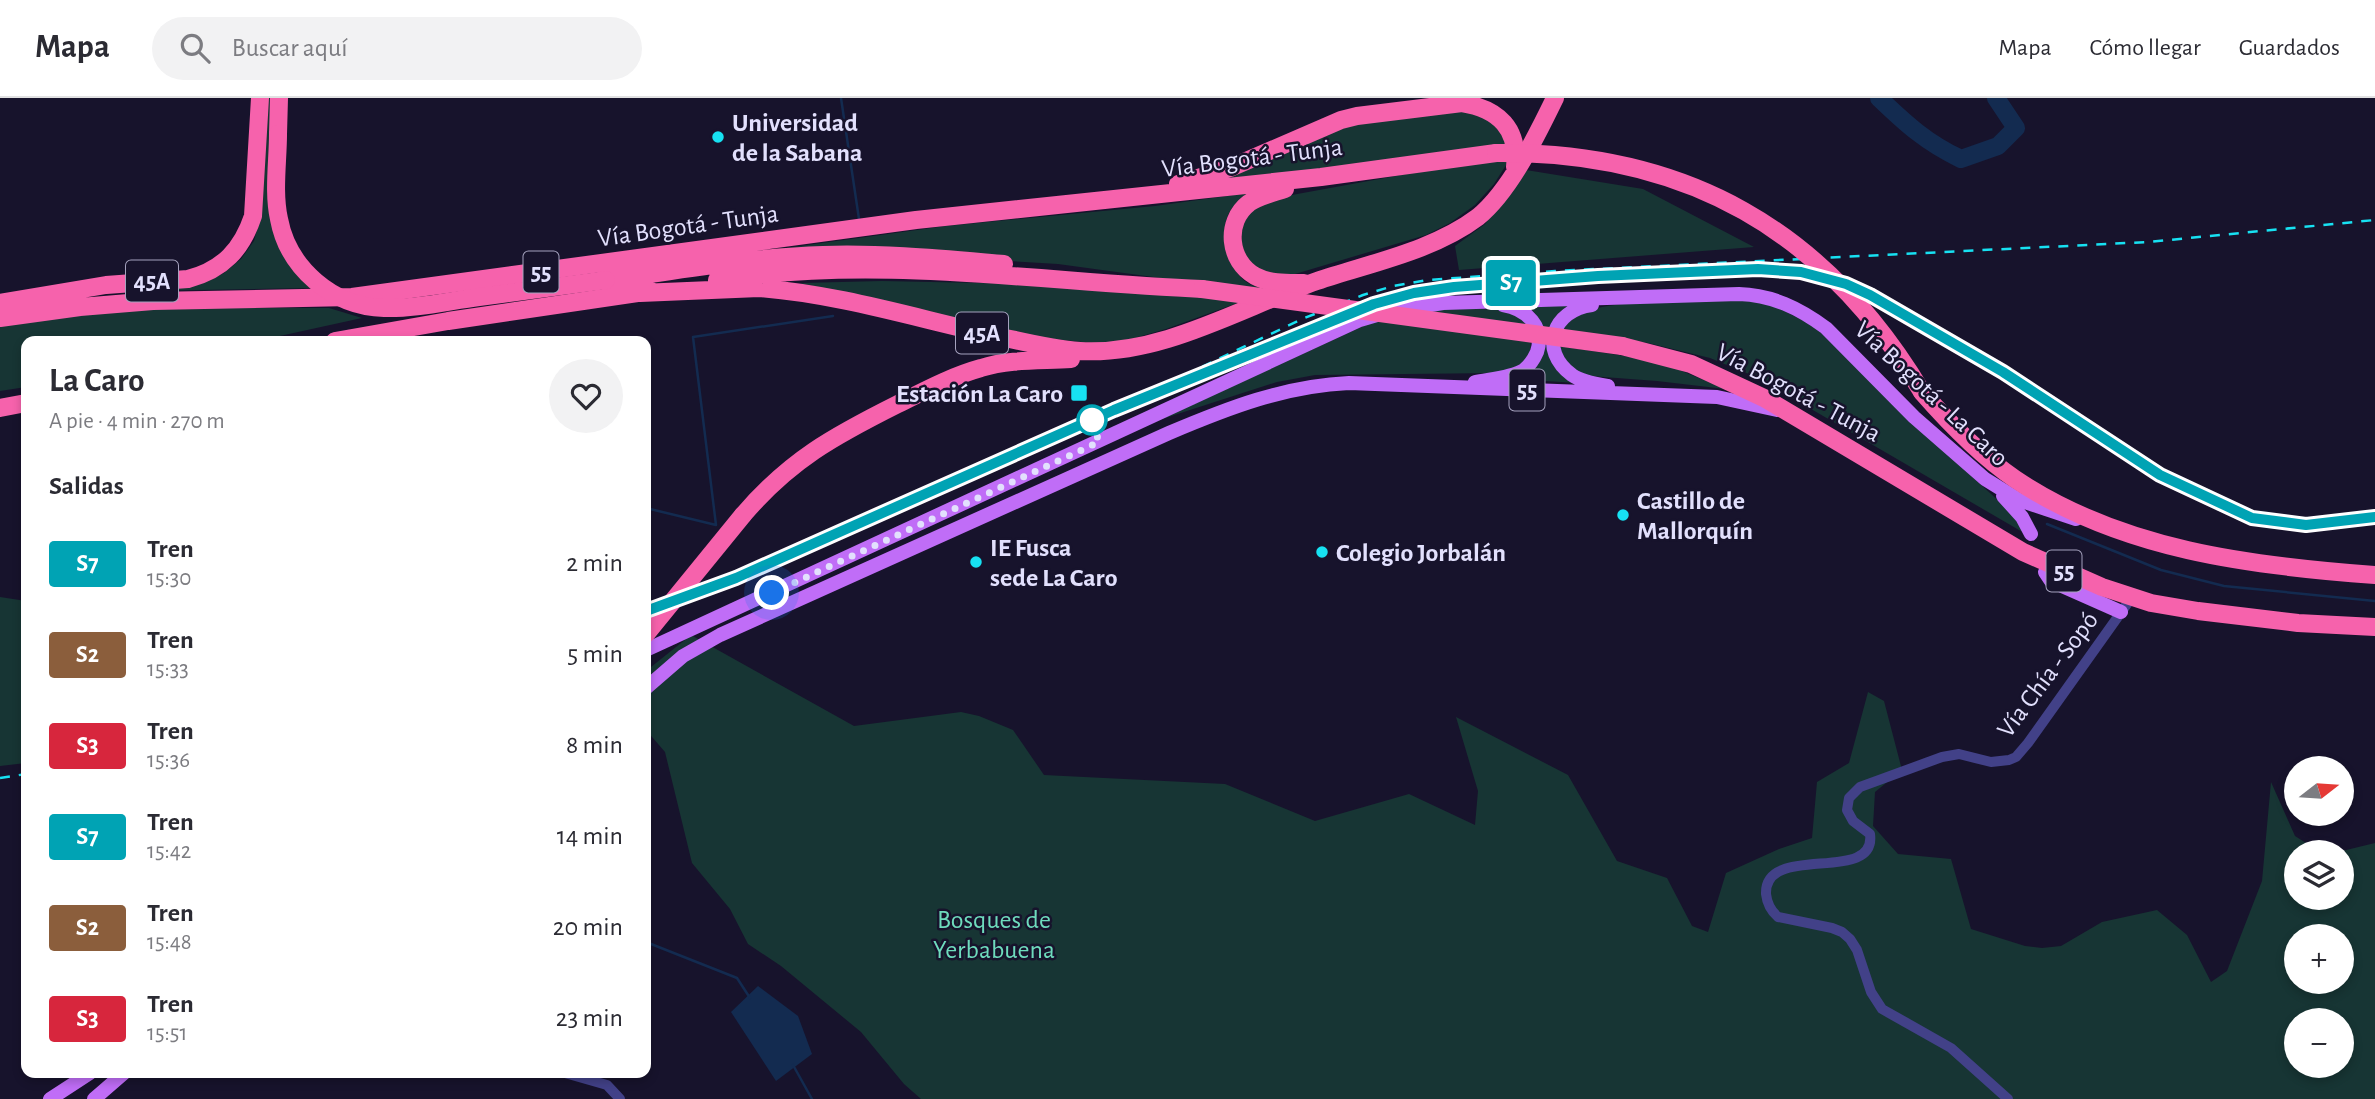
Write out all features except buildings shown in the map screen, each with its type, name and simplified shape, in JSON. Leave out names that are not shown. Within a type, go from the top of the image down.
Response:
[{"type":"highway","name":"45A","points":[[0,303],[86,288],[188,279],[221,265],[240,247],[253,216],[260,98]]},
{"type":"highway","name":"55","points":[[279,98],[277,205],[286,243],[310,278],[346,300],[365,306],[402,307],[792,256],[856,255],[1063,269],[1202,289]]},
{"type":"highway","name":"45A","points":[[640,293],[777,290],[855,304],[1040,346],[1084,351],[1133,348],[1172,337],[1313,282],[1445,237],[1480,215],[1493,202],[1515,170],[1555,98]]},
{"type":"highway","points":[[1080,202],[1144,192],[1199,178],[1230,168],[1341,120],[1462,103],[1490,111],[1502,120],[1515,143],[1515,170]]},
{"type":"highway","name":"Vía Bogotá - Tunja","points":[[0,317],[153,301],[352,297],[916,220],[1321,177],[1496,153],[1570,155],[1606,161],[1677,180],[1744,211],[1805,252],[1858,302],[1889,340],[1922,392],[1965,438],[2014,478],[2069,510],[2178,549],[2255,563],[2375,575]]},
{"type":"highway","points":[[1313,282],[1270,281],[1257,277],[1244,269],[1236,256],[1232,241],[1233,230],[1242,209],[1251,201],[1321,177]]},
{"type":"highway","name":"Vía Bogotá - Tunja","points":[[363,336],[741,276],[806,270],[848,270],[1035,277],[1202,289],[1622,346],[1691,364],[1764,398],[2023,552],[2092,583],[2132,597],[2198,611],[2238,617],[2375,627]]},
{"type":"highway","points":[[651,628],[763,492],[802,457],[871,417],[982,368],[1038,360],[1077,359],[1133,348]]},
{"type":"highway","points":[[0,408],[21,404]]},
{"type":"main road","name":"Vía Bogotá - La Caro","points":[[651,648],[1360,320],[1415,306],[1471,301],[1738,294],[1781,301],[1810,316],[1838,340],[1914,417],[1975,471],[2003,491],[2033,506],[2128,533]]},
{"type":"main road","points":[[1642,394],[1574,376],[1555,351],[1554,330],[1568,312],[1580,306],[1680,296]]},
{"type":"main road","points":[[1453,387],[1513,374],[1532,362],[1537,350],[1537,326],[1529,316],[1507,305],[1471,301]]},
{"type":"main road","name":"55","points":[[651,684],[683,656],[720,635],[1203,418],[1297,388],[1349,383],[1717,397],[1788,413]]},
{"type":"main road","points":[[1975,471],[2016,510],[2031,534]]},
{"type":"main road","points":[[2045,572],[2051,581],[2121,612]]},
{"type":"main road","points":[[50,1099],[82,1078]]},
{"type":"main road","points":[[94,1099],[118,1078]]},
{"type":"street","name":"Vía Chía - Sopó","points":[[2008,1099],[1951,1048],[1882,1009],[1871,992],[1857,950],[1850,939],[1832,928],[1778,918],[1768,904],[1767,888],[1772,878],[1780,871],[1798,865],[1850,860],[1866,852],[1870,845],[1870,834],[1853,821],[1847,810],[1849,798],[1860,787],[1942,757],[1959,754],[2001,762],[2015,757],[2028,743],[2132,597]]},
{"type":"street","points":[[582,1078],[607,1085],[620,1099]]},
{"type":"green space","points":[[268,98],[275,98],[273,204],[312,288],[138,291],[203,283],[224,273],[241,259],[254,241],[260,218]]},
{"type":"green space","points":[[1465,109],[1497,121],[1511,148],[1206,187],[1358,123]]},
{"type":"green space","points":[[1508,162],[1494,184],[1475,205],[1450,223],[1426,235],[1285,277],[1270,277],[1246,260],[1240,225],[1248,214],[1265,200],[1445,167]]},
{"type":"green space","points":[[1526,170],[1643,189],[1754,247],[1459,270],[1455,246],[1485,224]]},
{"type":"green space","points":[[1263,191],[1233,207],[1226,220],[1225,240],[1231,262],[1243,279],[1254,286],[1279,288],[1166,329],[1124,341],[1092,343],[1044,338],[800,283],[882,281],[1033,284],[1187,297],[1190,282],[1058,264],[978,259],[727,256],[946,226],[1155,206]]},
{"type":"green space","points":[[1741,300],[1770,304],[1814,326],[1922,431],[2013,514],[2031,537],[1756,377],[1710,358],[1648,343],[1562,329],[1568,320],[1582,312],[1602,307],[1651,302]]},
{"type":"green space","points":[[1571,303],[1556,316],[1549,330],[1578,383],[1511,379],[1522,377],[1541,322],[1534,312],[1523,305]]},
{"type":"green space","points":[[166,308],[329,308],[362,318],[280,336],[21,336],[21,388],[0,391],[0,325],[77,315]]},
{"type":"green space","points":[[1454,308],[1504,310],[1526,319],[1531,349],[1529,356],[1518,366],[1497,373],[1315,375],[1277,382],[1159,420],[1368,324],[1408,312]]},
{"type":"green space","points":[[1559,346],[1670,366],[1725,389],[1590,376],[1572,369],[1562,359]]},
{"type":"green space","points":[[0,597],[21,600],[21,764],[0,766]]},
{"type":"green space","name":"Bosques de Yerbabuena","points":[[691,635],[854,726],[961,712],[979,716],[1013,730],[1044,775],[1225,784],[1315,821],[1409,794],[1475,825],[1478,791],[1456,717],[1568,775],[1617,861],[1667,878],[1692,926],[1708,932],[1726,873],[1779,849],[1812,838],[1817,782],[1849,763],[1868,692],[1884,701],[1902,770],[1875,792],[1873,826],[1898,854],[1951,859],[1971,929],[2025,946],[2061,946],[2102,922],[2157,910],[2187,935],[2211,982],[2227,971],[2262,881],[2271,782],[2284,811],[2284,826],[2291,826],[2295,836],[2301,840],[2284,840],[2284,910],[2354,910],[2354,848],[2375,843],[2375,1099],[921,1099],[904,1084],[861,1032],[781,966],[748,944],[730,909],[692,863],[665,752],[651,736],[651,667]]},
{"type":"water","points":[[758,986],[798,1016],[812,1054],[776,1081],[731,1012]]},
{"type":"waterway","points":[[841,98],[859,219]]},
{"type":"waterway","points":[[1879,98],[1917,132],[1961,159],[1998,146],[2016,128],[1996,98]]},
{"type":"waterway","points":[[651,509],[716,525],[693,337],[833,316]]},
{"type":"waterway","points":[[2047,524],[2161,570],[2224,586],[2375,601]]},
{"type":"waterway","points":[[651,944],[737,978],[750,998]]},
{"type":"waterway","points":[[793,1065],[812,1099]]},
{"type":"railway","points":[[651,609],[736,578],[1047,441],[1302,319],[1393,286],[1428,280],[1555,271],[2148,242],[2375,220]]},
{"type":"railway","points":[[1759,269],[1801,272],[1846,284],[1870,295],[2003,372],[2160,475],[2252,518],[2306,525],[2375,517]]},
{"type":"railway","points":[[1241,359],[1374,304],[1428,291]]},
{"type":"railway","points":[[0,778],[21,775]]},
{"type":"train","name":"S7","points":[[651,609],[736,578],[1114,410],[1374,304],[1414,293],[1454,287],[1598,276],[1758,269],[1801,272],[1846,284],[1870,295],[2003,372],[2160,475],[2252,518],[2306,525],[2375,517]]},
{"type":"place","name":"Universidad de la Sabana","points":[[718,137]]},
{"type":"place","name":"Estación La Caro","points":[[1079,393]]},
{"type":"place","name":"Castillo de Mallorquín","points":[[1623,515]]},
{"type":"place","name":"Colegio Jorbalán","points":[[1322,552]]},
{"type":"place","name":"IE Fusca sede La Caro","points":[[976,562]]},
{"type":"route","points":[[772,593],[1099,442],[1092,420]]}]
